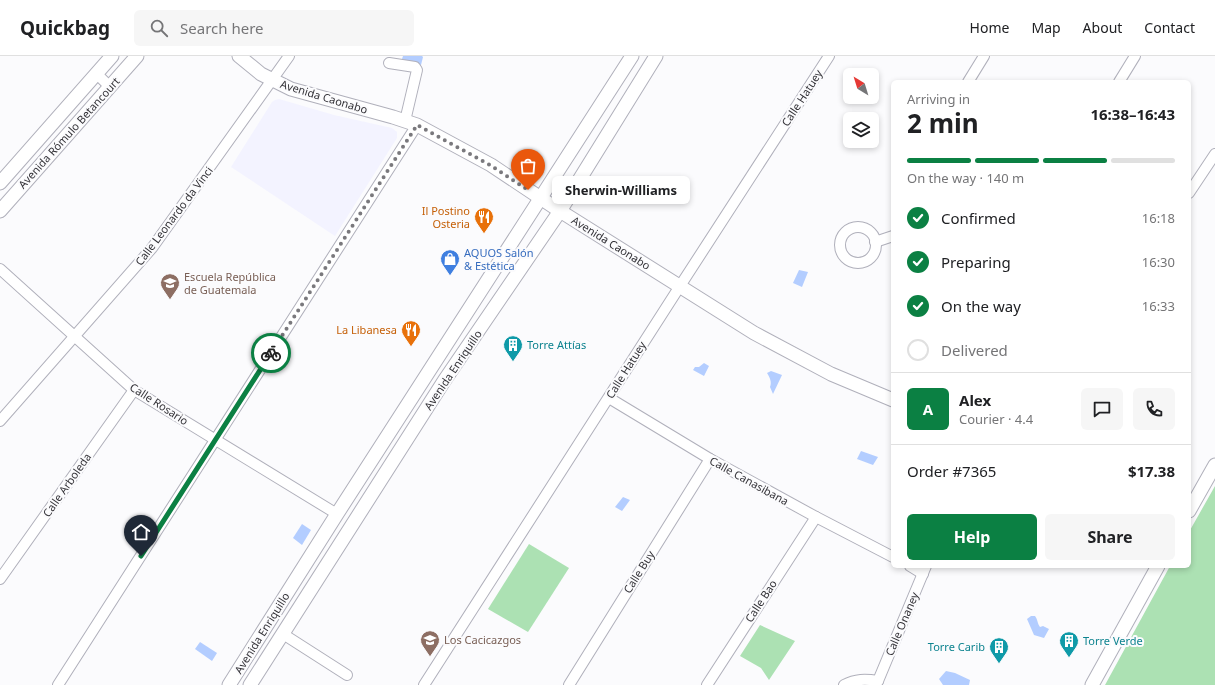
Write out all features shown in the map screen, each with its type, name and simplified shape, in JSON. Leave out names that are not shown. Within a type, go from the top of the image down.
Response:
[{"type":"main road","name":"Avenida Rómulo Betancourt","points":[[0,183],[112,56]]},
{"type":"main road","name":"Avenida Rómulo Betancourt","points":[[0,211],[138,56]]},
{"type":"main road","name":"Avenida Caonabo","points":[[240,56],[261,74],[291,89],[411,123],[490,165],[560,211],[754,333],[831,374],[891,399]]},
{"type":"main road","name":"Avenida Enriquillo","points":[[229,685],[337,514],[632,56]]},
{"type":"main road","name":"Avenida Enriquillo","points":[[250,685],[444,382],[560,211],[656,56]]},
{"type":"main road","points":[[429,373],[444,382]]},
{"type":"main road","points":[[1191,507],[1215,465]]},
{"type":"main road","points":[[1092,685],[1157,568]]},
{"type":"street","name":"Calle Leonardo da Vinci","points":[[0,421],[152,248],[289,56]]},
{"type":"street","name":"Calle Hatuey","points":[[424,685],[829,56]]},
{"type":"street","points":[[969,80],[984,56]]},
{"type":"street","points":[[1120,80],[1135,56]]},
{"type":"street","points":[[58,685],[215,440],[411,123],[417,70],[415,67],[390,63]]},
{"type":"street","points":[[96,73],[110,86]]},
{"type":"street","points":[[1191,190],[1215,154]]},
{"type":"street","points":[[875,242],[891,237]]},
{"type":"street","name":"Calle Rosario","points":[[0,269],[134,390],[337,514]]},
{"type":"street","name":"Calle Arboleda","points":[[0,579],[134,390]]},
{"type":"street","name":"Calle Canasibana","points":[[609,398],[710,459],[816,518],[891,556]]},
{"type":"street","name":"Calle Buy","points":[[569,685],[710,459]]},
{"type":"street","name":"Calle Bao","points":[[707,685],[816,518]]},
{"type":"street","name":"Calle Onaney","points":[[880,683],[925,570]]},
{"type":"street","points":[[283,634],[348,675]]},
{"type":"street","points":[[844,685],[852,681],[865,679],[880,683]]},
{"type":"shaded area","points":[[279,99],[334,115],[392,128],[397,132],[397,138],[335,236],[231,167],[272,102]]},
{"type":"green space","points":[[1215,486],[1215,685],[1105,685],[1169,568],[1191,568],[1191,528]]},
{"type":"green space","points":[[529,544],[569,568],[528,632],[488,609]]},
{"type":"green space","points":[[760,625],[795,641],[769,680],[761,668],[740,656]]},
{"type":"water","points":[[403,56],[422,56],[421,65],[402,59]]},
{"type":"water","points":[[799,270],[808,272],[802,287],[793,283]]},
{"type":"water","points":[[704,363],[709,366],[704,376],[693,370],[695,367],[699,367]]},
{"type":"water","points":[[771,371],[782,375],[773,394],[767,373]]},
{"type":"water","points":[[861,451],[878,457],[873,465],[857,459]]},
{"type":"water","points":[[623,497],[630,500],[622,511],[615,507]]},
{"type":"water","points":[[302,524],[311,530],[302,545],[293,538]]},
{"type":"water","points":[[1031,616],[1035,616],[1040,627],[1043,626],[1049,629],[1044,638],[1034,635],[1027,619]]},
{"type":"water","points":[[200,642],[217,653],[212,661],[195,649]]},
{"type":"water","points":[[946,671],[955,673],[970,680],[969,685],[943,685],[939,679]]},
{"type":"way so far","points":[[271,353],[417,125],[490,165],[528,190]]},
{"type":"place","name":"Sherwin-Williams","points":[[528,190]]},
{"type":"place","name":"Il Postino Osteria","points":[[484,234]]},
{"type":"place","name":"AQUOS Salón & Estética","points":[[450,276]]},
{"type":"place","name":"Escuela República de Guatemala","points":[[170,300]]},
{"type":"place","name":"La Libanesa","points":[[411,347]]},
{"type":"place","name":"Torre Attías","points":[[513,362]]},
{"type":"place","name":"Los Cacicazgos","points":[[430,657]]},
{"type":"place","name":"Torre Verde","points":[[1069,658]]},
{"type":"place","name":"Torre Carib","points":[[999,664]]},
{"type":"route","points":[[141,556],[271,353]]}]
